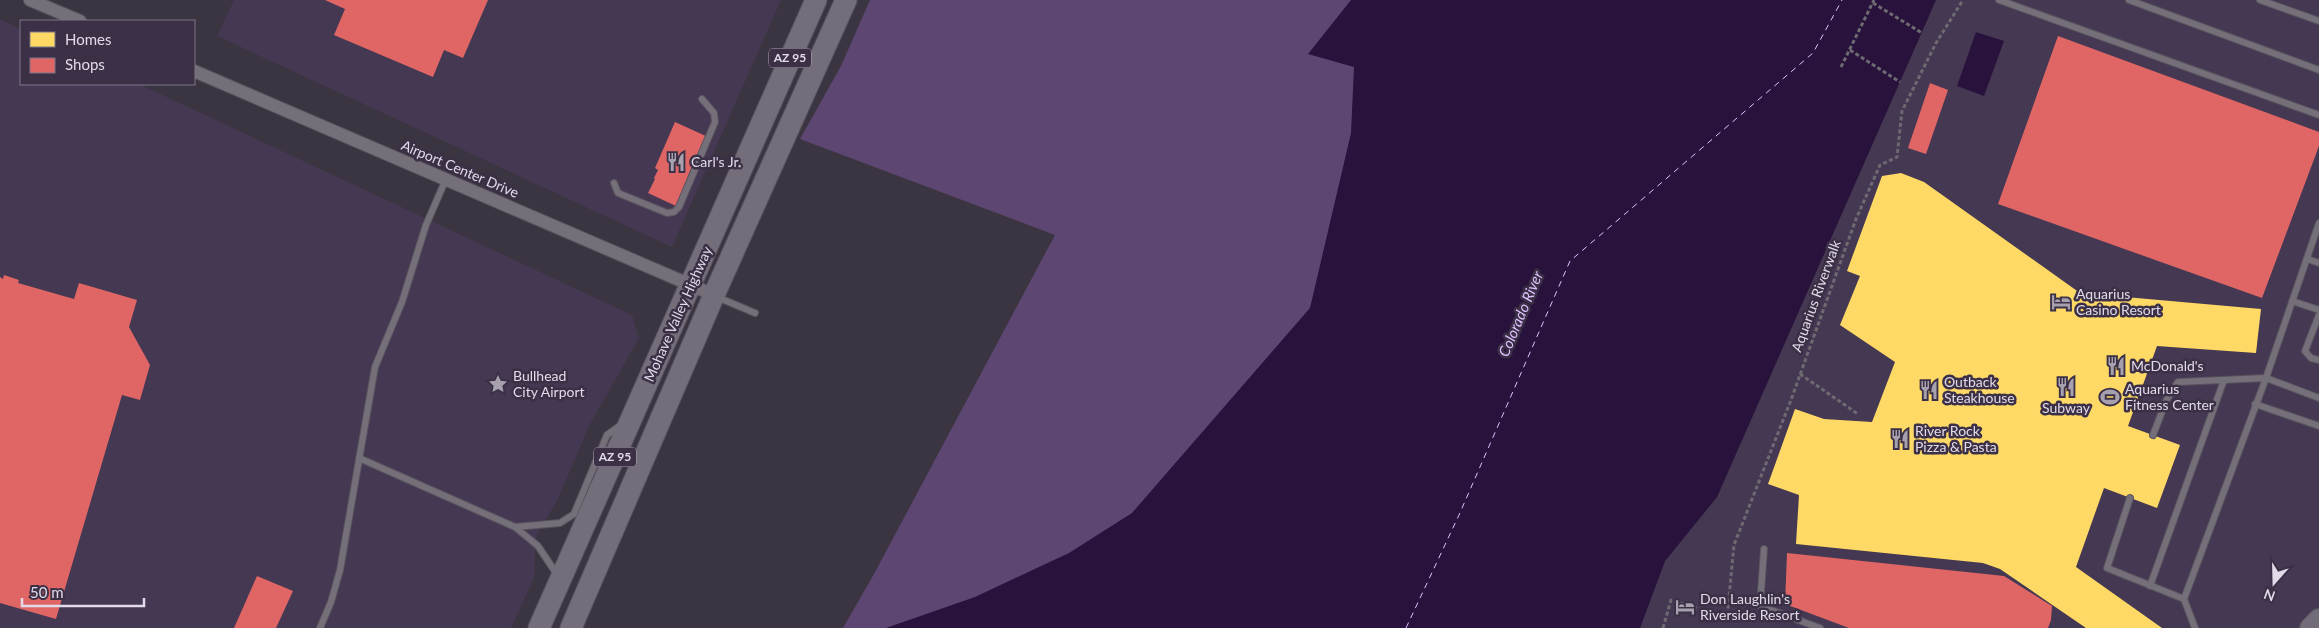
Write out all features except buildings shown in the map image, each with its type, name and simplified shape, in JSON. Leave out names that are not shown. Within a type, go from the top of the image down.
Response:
[{"type":"highway","name":"Mohave Valley Highway","points":[[539,628],[816,0]]},
{"type":"highway","name":"Mohave Valley Highway","points":[[571,628],[714,295],[846,0]]},
{"type":"main road","points":[[2310,628],[2319,619]]},
{"type":"street","points":[[30,0],[78,20]]},
{"type":"street","name":"Airport Center Drive","points":[[195,70],[714,295]]},
{"type":"lane","points":[[1999,0],[2319,115]]},
{"type":"lane","points":[[2129,0],[2319,70]]},
{"type":"lane","points":[[2260,0],[2319,21]]},
{"type":"lane","points":[[614,183],[618,193],[667,212],[674,212],[679,207],[715,122],[714,113],[702,100]]},
{"type":"lane","points":[[320,628],[331,602],[340,570],[375,367],[402,302],[426,225],[446,180]]},
{"type":"lane","points":[[2195,628],[2184,599],[2266,378],[2319,223]]},
{"type":"lane","points":[[2307,259],[2319,263]]},
{"type":"lane","points":[[714,295],[755,313]]},
{"type":"lane","points":[[2292,301],[2319,310]]},
{"type":"lane","points":[[2319,316],[2305,351],[2311,358],[2319,360]]},
{"type":"lane","points":[[2153,435],[2167,399],[2178,382],[2266,378],[2319,398]]},
{"type":"lane","points":[[2150,586],[2224,380]]},
{"type":"lane","points":[[2255,404],[2319,426]]},
{"type":"lane","points":[[515,527],[560,523],[574,514],[607,435],[633,416]]},
{"type":"lane","points":[[359,458],[515,527],[538,546],[561,579]]},
{"type":"lane","points":[[2130,498],[2107,568],[2184,599]]},
{"type":"lane","points":[[1764,549],[1760,606],[1820,628]]},
{"type":"path","name":"Aquarius Riverwalk","points":[[1662,628],[1672,600],[1727,618],[1734,545],[1800,374],[1856,218],[1880,165],[1897,157],[1902,111],[1936,43],[1963,0]]},
{"type":"path","points":[[1841,68],[1874,2],[1922,33]]},
{"type":"path","points":[[1850,50],[1900,82]]},
{"type":"path","points":[[1800,374],[1858,414]]},
{"type":"shaded area","points":[[234,0],[781,0],[672,247],[217,36]]},
{"type":"shaded area","points":[[870,0],[1481,0],[1213,628],[843,628],[874,574],[1055,235],[800,139],[841,66]]},
{"type":"shaded area","name":"Aquarius Casino Resort","points":[[1936,0],[2319,0],[2319,628],[1640,628],[1665,561],[1717,497]]},
{"type":"shaded area","points":[[0,19],[20,29],[20,85],[141,85],[632,315],[639,338],[590,424],[558,499],[536,536],[534,578],[511,628],[0,628]]},
{"type":"water","name":"Colorado River","points":[[1351,0],[1936,0],[1717,497],[1665,561],[1640,628],[886,628],[975,597],[1069,553],[1132,513],[1310,308],[1351,133],[1354,67],[1308,54]]},
{"type":"water","points":[[1976,32],[2004,41],[1984,96],[1957,86]]},
{"type":"ferry route","points":[[1406,628],[1459,515],[1570,261],[1813,53],[1842,0]]},
{"type":"place","name":"Carl's Jr.","points":[[676,162]]},
{"type":"place","name":"Aquarius Casino Resort","points":[[2061,302]]},
{"type":"place","name":"McDonald's","points":[[2116,366]]},
{"type":"place","name":"Bullhead City Airport","points":[[498,384]]},
{"type":"place","name":"Subway","points":[[2066,387]]},
{"type":"place","name":"Outback Steakhouse","points":[[1929,390]]},
{"type":"place","name":"Aquarius Fitness Center","points":[[2110,397]]},
{"type":"place","name":"River Rock Pizza & Pasta","points":[[1900,439]]},
{"type":"place","name":"Don Laughlin's Riverside Resort","points":[[1685,607]]}]
